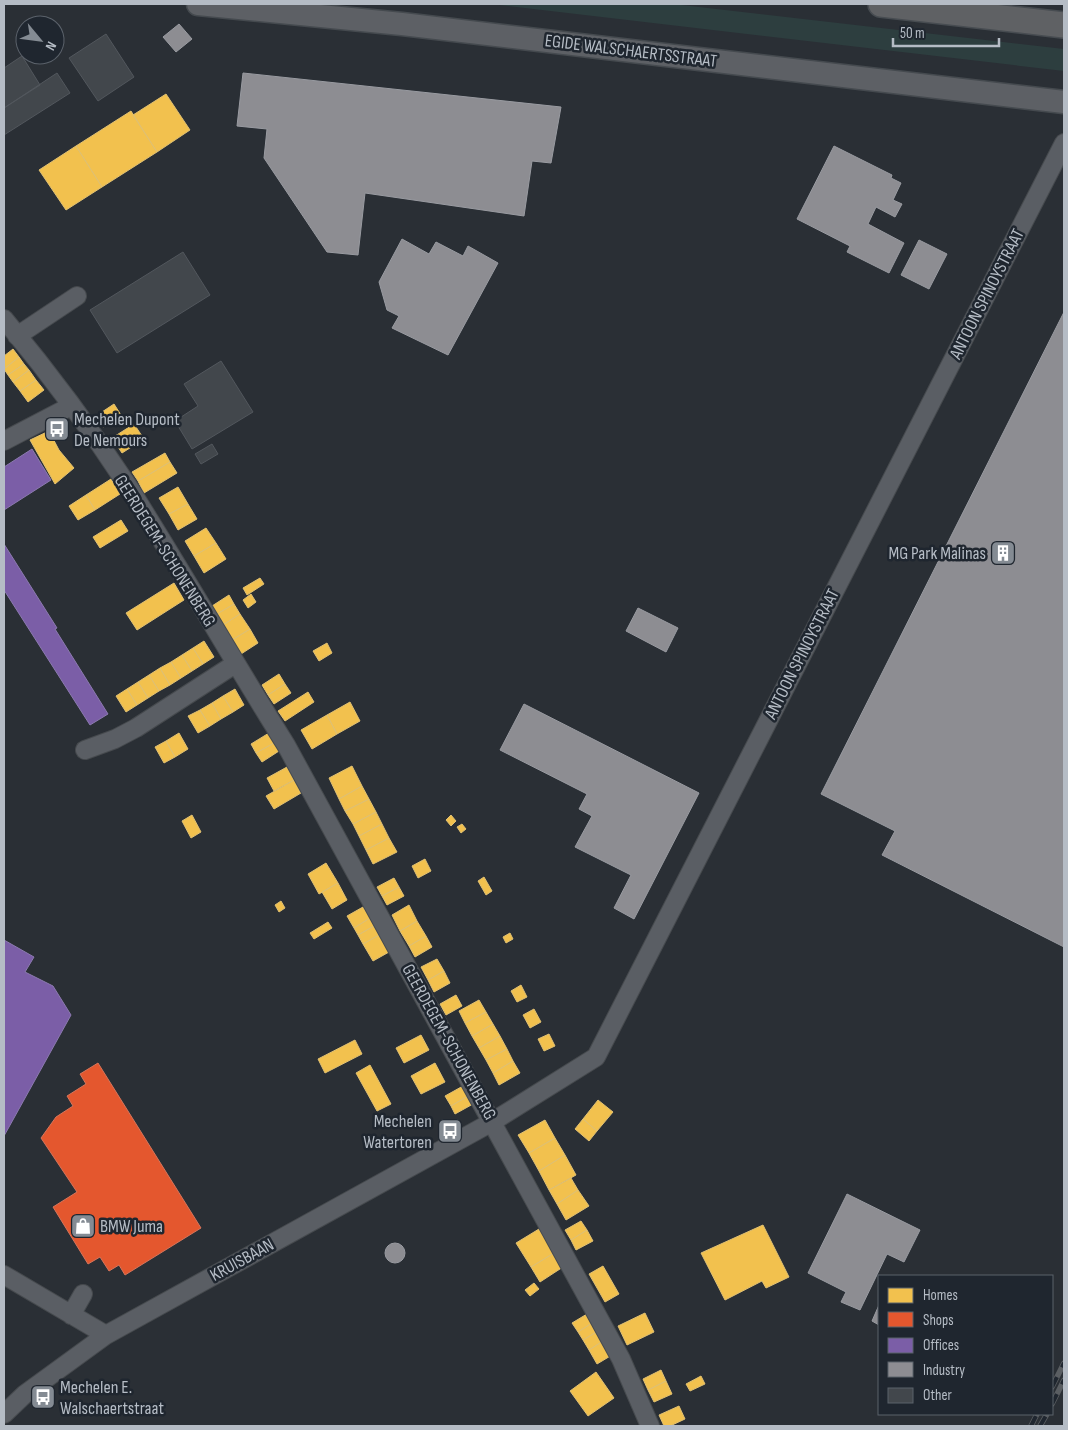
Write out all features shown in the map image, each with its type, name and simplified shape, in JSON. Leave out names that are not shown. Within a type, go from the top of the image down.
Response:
[{"type":"highway","points":[[881,4],[1064,26]]},
{"type":"main road","name":"EGIDE WALSCHAERTSSTRAAT","points":[[198,4],[402,24],[1064,102]]},
{"type":"street","name":"ANTOON SPINOYSTRAAT","points":[[492,1122],[596,1057],[1064,143]]},
{"type":"street","points":[[18,336],[77,296]]},
{"type":"street","name":"GEERDEGEM-SCHONENBERG","points":[[4,319],[71,406],[127,486],[286,745],[621,1359],[650,1426]]},
{"type":"street","points":[[4,441],[71,406]]},
{"type":"street","points":[[85,750],[115,739],[136,728],[235,664]]},
{"type":"street","name":"KRUISBAAN","points":[[4,1414],[25,1394],[106,1335],[492,1122]]},
{"type":"street","points":[[4,1275],[106,1335]]},
{"type":"street","points":[[71,1315],[83,1294]]},
{"type":"shaded area","points":[[491,4],[673,4],[1064,49],[1064,71]]},
{"type":"building: Homes","points":[[166,94],[190,130],[157,152],[133,115]]},
{"type":"building: Homes","points":[[131,111],[157,152],[102,187],[76,146]]},
{"type":"building: Homes","points":[[76,146],[102,187],[66,210],[39,170]]},
{"type":"building: Homes","points":[[13,349],[19,357],[4,369],[4,356]]},
{"type":"building: Homes","points":[[19,357],[24,364],[8,375],[4,369]]},
{"type":"building: Homes","points":[[24,364],[29,370],[13,382],[8,375]]},
{"type":"building: Homes","points":[[29,370],[36,380],[20,391],[13,382]]},
{"type":"building: Homes","points":[[36,380],[44,390],[28,402],[20,391]]},
{"type":"building: Homes","points":[[114,404],[121,415],[103,427],[96,416]]},
{"type":"building: Homes","points":[[134,424],[144,439],[122,453],[112,438]]},
{"type":"building: Homes","points":[[49,431],[59,450],[74,468],[55,484],[30,440]]},
{"type":"building: Homes","points":[[165,453],[170,462],[138,481],[132,472]]},
{"type":"building: Homes","points":[[170,462],[177,473],[144,493],[138,481]]},
{"type":"building: Homes","points":[[111,479],[120,494],[95,510],[86,495]]},
{"type":"building: Homes","points":[[178,487],[188,504],[169,514],[159,498]]},
{"type":"building: Homes","points":[[86,495],[95,510],[78,520],[69,506]]},
{"type":"building: Homes","points":[[188,504],[197,519],[178,530],[169,514]]},
{"type":"building: Homes","points":[[121,520],[128,531],[100,548],[93,537]]},
{"type":"building: Homes","points":[[206,528],[216,543],[194,556],[185,541]]},
{"type":"building: Homes","points":[[216,543],[226,559],[204,573],[194,556]]},
{"type":"building: Homes","points":[[260,578],[264,584],[247,595],[243,588]]},
{"type":"building: Homes","points":[[174,583],[184,600],[137,630],[126,613]]},
{"type":"building: Homes","points":[[251,594],[256,602],[248,608],[243,600]]},
{"type":"building: Homes","points":[[229,595],[234,604],[217,614],[212,606]]},
{"type":"building: Homes","points":[[234,604],[240,614],[223,625],[217,614]]},
{"type":"building: Homes","points":[[240,614],[250,629],[232,640],[223,625]]},
{"type":"building: Homes","points":[[250,629],[258,643],[241,654],[232,640]]},
{"type":"building: Homes","points":[[204,641],[214,657],[203,664],[193,648]]},
{"type":"building: Homes","points":[[327,643],[332,653],[319,661],[313,651]]},
{"type":"building: Homes","points":[[193,648],[203,664],[192,671],[182,655]]},
{"type":"building: Homes","points":[[182,655],[192,671],[181,678],[171,662]]},
{"type":"building: Homes","points":[[171,662],[181,678],[170,685],[160,668]]},
{"type":"building: Homes","points":[[160,668],[170,685],[159,691],[149,675]]},
{"type":"building: Homes","points":[[279,674],[285,684],[268,695],[262,685]]},
{"type":"building: Homes","points":[[149,675],[159,691],[148,698],[138,682]]},
{"type":"building: Homes","points":[[138,682],[148,698],[137,705],[127,689]]},
{"type":"building: Homes","points":[[285,684],[291,693],[274,704],[268,695]]},
{"type":"building: Homes","points":[[127,689],[137,705],[126,712],[116,696]]},
{"type":"building: Homes","points":[[235,689],[244,705],[233,712],[223,696]]},
{"type":"building: Homes","points":[[308,692],[314,702],[285,721],[278,711]]},
{"type":"building: Homes","points":[[223,696],[233,712],[221,719],[212,703]]},
{"type":"building: Homes","points":[[350,702],[360,721],[337,734],[327,715]]},
{"type":"building: Homes","points":[[212,703],[221,719],[210,726],[200,710]]},
{"type":"building: Homes","points":[[200,710],[210,726],[198,733],[188,716]]},
{"type":"building: Homes","points":[[327,715],[337,734],[312,749],[301,730]]},
{"type":"building: Homes","points":[[179,733],[188,749],[175,757],[166,741]]},
{"type":"building: Homes","points":[[269,733],[274,743],[256,753],[251,744]]},
{"type":"building: Homes","points":[[166,741],[175,757],[164,763],[155,747]]},
{"type":"building: Homes","points":[[274,743],[279,751],[262,762],[256,753]]},
{"type":"building: Homes","points":[[352,766],[362,786],[339,799],[329,778]]},
{"type":"building: Homes","points":[[287,767],[294,780],[274,791],[267,778]]},
{"type":"building: Homes","points":[[294,780],[301,793],[274,809],[266,796]]},
{"type":"building: Homes","points":[[362,786],[369,799],[345,811],[339,799]]},
{"type":"building: Homes","points":[[369,799],[376,812],[353,824],[345,811]]},
{"type":"building: Homes","points":[[376,812],[382,824],[359,836],[353,824]]},
{"type":"building: Homes","points":[[192,815],[201,832],[191,838],[182,821]]},
{"type":"building: Homes","points":[[451,815],[456,821],[451,826],[446,820]]},
{"type":"building: Homes","points":[[382,824],[389,838],[366,850],[359,836]]},
{"type":"building: Homes","points":[[462,824],[466,829],[461,833],[457,827]]},
{"type":"building: Homes","points":[[389,838],[397,852],[373,864],[366,850]]},
{"type":"building: Homes","points":[[425,859],[431,871],[418,878],[412,866]]},
{"type":"building: Homes","points":[[326,863],[338,883],[319,894],[308,874]]},
{"type":"building: Homes","points":[[484,877],[492,891],[486,895],[478,881]]},
{"type":"building: Homes","points":[[394,878],[399,887],[382,896],[377,887]]},
{"type":"building: Homes","points":[[338,883],[347,900],[332,909],[322,892]]},
{"type":"building: Homes","points":[[399,887],[404,896],[387,905],[382,896]]},
{"type":"building: Homes","points":[[281,901],[285,908],[279,912],[275,905]]},
{"type":"building: Homes","points":[[409,905],[417,921],[400,931],[392,915]]},
{"type":"building: Homes","points":[[363,907],[370,918],[354,928],[347,916]]},
{"type":"building: Homes","points":[[370,918],[374,926],[358,935],[354,928]]},
{"type":"building: Homes","points":[[417,921],[426,936],[409,946],[400,931]]},
{"type":"building: Homes","points":[[328,922],[332,928],[314,939],[310,933]]},
{"type":"building: Homes","points":[[374,926],[379,935],[363,944],[358,935]]},
{"type":"building: Homes","points":[[510,933],[513,939],[506,943],[503,937]]},
{"type":"building: Homes","points":[[379,935],[389,952],[373,961],[363,944]]},
{"type":"building: Homes","points":[[426,936],[432,947],[415,957],[409,946]]},
{"type":"building: Homes","points":[[437,959],[444,971],[428,980],[421,967]]},
{"type":"building: Homes","points":[[444,971],[450,983],[434,992],[428,980]]},
{"type":"building: Homes","points":[[521,985],[527,997],[517,1002],[511,991]]},
{"type":"building: Homes","points":[[456,995],[462,1006],[446,1015],[440,1004]]},
{"type":"building: Homes","points":[[479,1000],[486,1012],[465,1023],[459,1011]]},
{"type":"building: Homes","points":[[534,1009],[541,1022],[530,1028],[523,1015]]},
{"type":"building: Homes","points":[[486,1012],[493,1024],[472,1036],[465,1023]]},
{"type":"building: Homes","points":[[493,1024],[500,1036],[479,1048],[472,1036]]},
{"type":"building: Homes","points":[[549,1034],[555,1046],[544,1051],[538,1039]]},
{"type":"building: Homes","points":[[421,1035],[429,1050],[404,1063],[396,1048]]},
{"type":"building: Homes","points":[[500,1036],[507,1049],[486,1060],[479,1048]]},
{"type":"building: Homes","points":[[355,1040],[362,1054],[325,1073],[318,1059]]},
{"type":"building: Homes","points":[[507,1049],[513,1061],[493,1073],[486,1060]]},
{"type":"building: Homes","points":[[513,1061],[520,1073],[499,1085],[493,1073]]},
{"type":"building: Homes","points":[[435,1063],[445,1082],[421,1094],[411,1076]]},
{"type":"building: Homes","points":[[370,1065],[391,1104],[377,1111],[356,1073]]},
{"type":"building: Homes","points":[[463,1086],[468,1096],[451,1106],[445,1096]]},
{"type":"building: Homes","points":[[468,1096],[473,1104],[455,1114],[451,1106]]},
{"type":"building: Homes","points":[[598,1100],[613,1112],[597,1131],[583,1119]]},
{"type":"building: Homes","points":[[583,1119],[597,1131],[589,1141],[575,1129]]},
{"type":"building: Homes","points":[[545,1120],[555,1138],[529,1153],[518,1135]]},
{"type":"building: Homes","points":[[555,1138],[565,1155],[539,1171],[529,1153]]},
{"type":"building: Homes","points":[[565,1155],[576,1175],[549,1190],[539,1171]]},
{"type":"building: Homes","points":[[571,1178],[578,1190],[557,1204],[549,1190]]},
{"type":"building: Homes","points":[[578,1190],[589,1206],[566,1220],[557,1204]]},
{"type":"building: Homes","points":[[581,1221],[587,1230],[571,1240],[565,1230]]},
{"type":"building: Homes","points":[[763,1225],[789,1277],[766,1288],[762,1281],[725,1300],[701,1253]]},
{"type":"building: Homes","points":[[539,1229],[554,1253],[531,1267],[516,1243]]},
{"type":"building: Homes","points":[[587,1230],[593,1241],[576,1250],[571,1240]]},
{"type":"building: Homes","points":[[554,1253],[563,1267],[540,1282],[531,1267]]},
{"type":"building: Homes","points":[[603,1266],[619,1294],[605,1302],[589,1274]]},
{"type":"building: Homes","points":[[534,1283],[539,1289],[530,1296],[525,1290]]},
{"type":"building: Homes","points":[[645,1313],[654,1332],[627,1345],[618,1326]]},
{"type":"building: Homes","points":[[587,1314],[592,1323],[578,1332],[572,1323]]},
{"type":"building: Homes","points":[[592,1323],[598,1331],[583,1340],[578,1332]]},
{"type":"building: Homes","points":[[598,1331],[603,1341],[589,1350],[583,1340]]},
{"type":"building: Homes","points":[[603,1341],[612,1355],[597,1364],[589,1350]]},
{"type":"building: Homes","points":[[661,1370],[666,1381],[648,1390],[643,1379]]},
{"type":"building: Homes","points":[[596,1372],[614,1398],[588,1416],[570,1391]]},
{"type":"building: Homes","points":[[701,1376],[705,1384],[690,1391],[686,1384]]},
{"type":"building: Homes","points":[[666,1381],[672,1394],[654,1402],[648,1390]]},
{"type":"building: Homes","points":[[679,1406],[685,1419],[670,1426],[664,1426],[659,1415]]},
{"type":"building: Shops","points":[[98,1063],[201,1228],[125,1275],[119,1265],[109,1271],[100,1257],[88,1264],[53,1207],[77,1192],[41,1138],[56,1117],[73,1106],[67,1096],[86,1084],[80,1074]]},
{"type":"building: Offices","points":[[32,449],[51,480],[4,510],[4,467]]},
{"type":"building: Offices","points":[[4,544],[108,714],[90,725],[4,590]]},
{"type":"building: Offices","points":[[4,940],[34,957],[25,972],[53,986],[71,1015],[4,1136]]},
{"type":"building: Industry","points":[[179,24],[192,39],[176,52],[163,37]]},
{"type":"building: Industry","points":[[243,73],[561,107],[551,163],[532,161],[524,216],[365,193],[358,255],[327,252],[264,158],[267,129],[237,126]]},
{"type":"building: Industry","points":[[834,146],[892,175],[891,178],[901,183],[893,200],[902,204],[895,217],[876,207],[868,224],[904,243],[889,273],[847,252],[850,246],[797,219]]},
{"type":"building: Industry","points":[[402,239],[429,254],[436,242],[463,256],[468,246],[498,263],[448,355],[392,328],[399,316],[387,310],[379,282]]},
{"type":"building: Industry","points":[[919,240],[947,254],[929,289],[901,275]]},
{"type":"building: Industry","name":"MG Park Malinas","points":[[1064,312],[1064,947],[882,855],[895,831],[821,794]]},
{"type":"building: Industry","points":[[638,608],[678,628],[666,652],[626,631]]},
{"type":"building: Industry","points":[[524,704],[699,793],[634,919],[614,908],[631,875],[575,847],[592,816],[579,809],[587,794],[500,750]]},
{"type":"building: Industry","points":[[847,1194],[920,1230],[904,1262],[887,1254],[860,1310],[841,1302],[846,1292],[808,1273]]},
{"type":"building: Industry","points":[[395,1243],[402,1246],[405,1253],[402,1260],[395,1263],[388,1260],[385,1253],[388,1246]]},
{"type":"building: Industry","points":[[878,1307],[878,1324],[872,1321]]},
{"type":"building: Other","points":[[106,34],[134,77],[98,101],[69,58]]},
{"type":"building: Other","points":[[15,61],[15,65],[28,65],[40,85],[4,108],[4,68]]},
{"type":"building: Other","points":[[57,73],[70,93],[4,135],[4,108]]},
{"type":"building: Other","points":[[183,252],[210,295],[117,353],[90,310]]},
{"type":"building: Other","points":[[221,361],[253,412],[192,449],[175,421],[198,406],[184,384]]},
{"type":"building: Other","points":[[212,444],[218,454],[201,464],[195,454]]},
{"type":"railway","points":[[1053,1385],[1064,1363]]},
{"type":"railway","points":[[1053,1402],[1064,1380]]},
{"type":"railway","points":[[1031,1426],[1036,1415]]},
{"type":"railway","points":[[1040,1426],[1046,1415]]},
{"type":"place","name":"Mechelen Dupont De Nemours","points":[[57,429]]},
{"type":"place","name":"MG Park Malinas","points":[[1003,553]]},
{"type":"place","name":"Mechelen Watertoren","points":[[450,1131]]},
{"type":"place","name":"BMW Juma","points":[[83,1226]]},
{"type":"place","name":"Mechelen E. Walschaertstraat","points":[[43,1397]]}]
